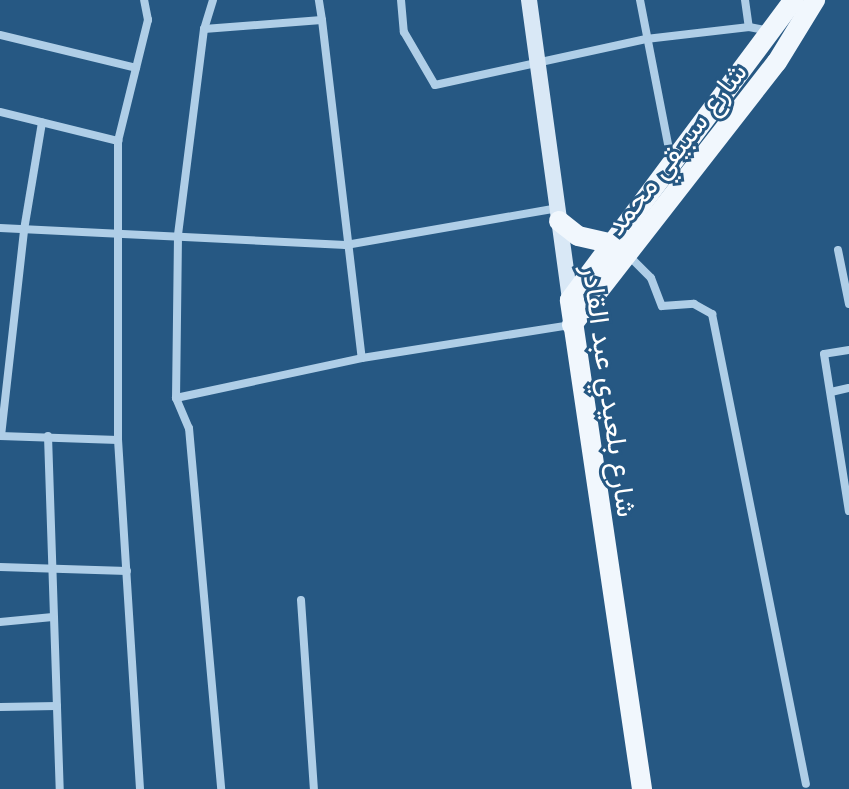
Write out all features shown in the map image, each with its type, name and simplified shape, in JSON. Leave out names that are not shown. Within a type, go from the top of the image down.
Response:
[{"type":"main road","name":"شارع بلعيدي عبد القادر","points":[[529,0],[572,325],[642,789]]},
{"type":"main road","name":"شارع سبيقي محمد","points":[[570,300],[621,250],[782,37],[794,0]]},
{"type":"main road","name":"شارع سبيقي محمد","points":[[572,325],[673,166],[815,0]]},
{"type":"main road","points":[[558,215],[578,236],[621,250]]},
{"type":"street","points":[[140,789],[118,440],[118,141],[148,20],[144,0]]},
{"type":"street","points":[[213,0],[204,29],[178,236],[176,398],[189,428],[221,789]]},
{"type":"street","points":[[319,0],[346,245],[362,358]]},
{"type":"street","points":[[401,0],[404,32],[435,85],[537,66],[646,39],[749,27],[782,37]]},
{"type":"street","points":[[640,0],[673,166]]},
{"type":"street","points":[[745,0],[749,27]]},
{"type":"street","points":[[204,29],[322,20]]},
{"type":"street","points":[[0,35],[136,68]]},
{"type":"street","points":[[0,112],[118,141]]},
{"type":"street","points":[[42,122],[24,230],[1,436],[118,440]]},
{"type":"street","points":[[0,228],[120,231],[346,245],[558,215]]},
{"type":"street","points":[[621,250],[651,278],[662,306],[694,304],[712,314],[806,784]]},
{"type":"street","points":[[838,250],[849,304]]},
{"type":"street","points":[[176,398],[362,358],[572,325]]},
{"type":"street","points":[[849,350],[824,354],[845,451],[849,511]]},
{"type":"street","points":[[831,392],[849,388]]},
{"type":"street","points":[[48,436],[50,568],[60,789]]},
{"type":"street","points":[[0,567],[127,571]]},
{"type":"street","points":[[301,600],[314,789]]},
{"type":"street","points":[[0,622],[53,617]]},
{"type":"street","points":[[0,707],[57,706]]}]
